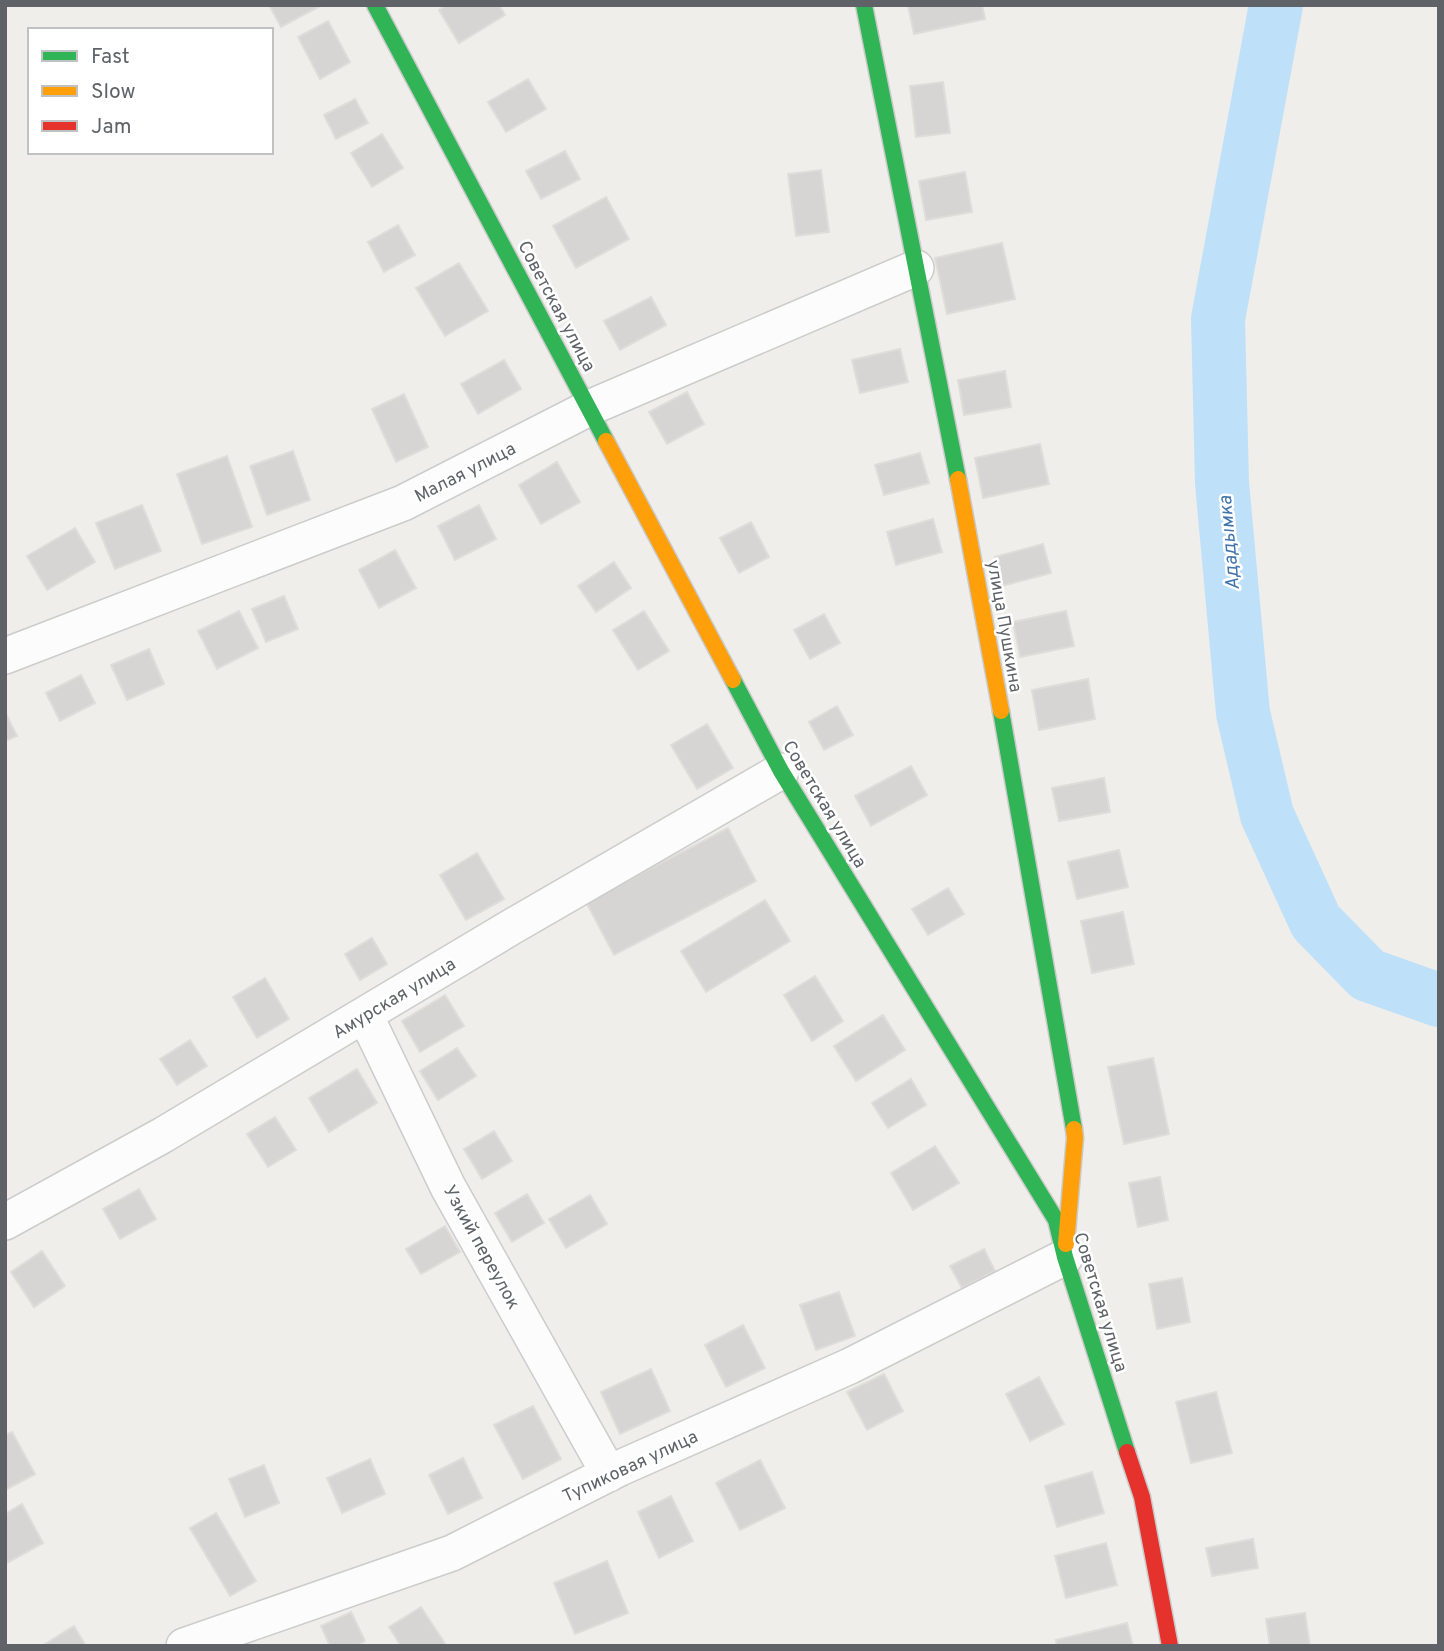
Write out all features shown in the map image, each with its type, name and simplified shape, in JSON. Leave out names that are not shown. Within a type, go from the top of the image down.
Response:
[{"type":"street","name":"Советская улица","points":[[375,5],[781,771],[1056,1220],[1065,1257],[1142,1497],[1170,1646]]},
{"type":"street","name":"улица Пушкина","points":[[864,5],[978,582],[1075,1138],[1065,1257]]},
{"type":"street","name":"Малая улица","points":[[5,656],[403,503],[589,408],[916,268]]},
{"type":"street","name":"Амурская улица","points":[[5,1222],[163,1135],[781,771]]},
{"type":"street","name":"Узкий переулок","points":[[365,1015],[448,1187],[609,1474]]},
{"type":"street","name":"Тупиковая улица","points":[[184,1646],[452,1553],[609,1474],[850,1366],[1065,1257]]},
{"type":"building","points":[[269,5],[322,5],[281,27]]},
{"type":"building","points":[[447,5],[499,5],[505,15],[459,43],[439,10]]},
{"type":"building","points":[[908,5],[982,5],[985,19],[914,34]]},
{"type":"building","points":[[328,21],[350,62],[320,79],[298,37]]},
{"type":"building","points":[[528,79],[546,109],[506,132],[488,102]]},
{"type":"building","points":[[943,82],[950,133],[916,137],[910,86]]},
{"type":"building","points":[[355,99],[368,123],[336,139],[324,115]]},
{"type":"building","points":[[382,134],[403,168],[372,187],[351,153]]},
{"type":"building","points":[[565,151],[580,179],[541,199],[526,171]]},
{"type":"building","points":[[821,170],[829,232],[796,236],[788,174]]},
{"type":"building","points":[[965,172],[972,212],[926,220],[919,181]]},
{"type":"building","points":[[606,197],[629,239],[576,268],[553,226]]},
{"type":"building","points":[[398,225],[415,255],[384,272],[368,242]]},
{"type":"building","points":[[1002,243],[1015,299],[947,314],[935,258]]},
{"type":"building","points":[[459,263],[488,311],[445,336],[416,288]]},
{"type":"building","points":[[651,297],[666,325],[620,350],[604,321]]},
{"type":"building","points":[[900,349],[908,382],[860,393],[852,360]]},
{"type":"building","points":[[504,360],[521,389],[478,414],[461,384]]},
{"type":"building","points":[[1005,371],[1011,407],[964,415],[958,380]]},
{"type":"building","points":[[687,392],[704,424],[667,444],[649,412]]},
{"type":"building","points":[[404,394],[428,447],[396,462],[372,409]]},
{"type":"building","points":[[1040,444],[1049,484],[983,498],[975,458]]},
{"type":"building","points":[[293,451],[310,500],[267,515],[250,466]]},
{"type":"building","points":[[920,453],[929,483],[884,495],[875,465]]},
{"type":"building","points":[[227,456],[252,527],[202,544],[177,474]]},
{"type":"building","points":[[557,462],[580,502],[541,524],[519,485]]},
{"type":"building","points":[[142,505],[161,551],[115,569],[96,523]]},
{"type":"building","points":[[479,505],[496,539],[455,560],[438,526]]},
{"type":"building","points":[[933,519],[942,552],[896,565],[887,532]]},
{"type":"building","points":[[751,522],[769,557],[739,573],[720,538]]},
{"type":"building","points":[[75,528],[95,562],[47,590],[27,556]]},
{"type":"building","points":[[1043,544],[1051,573],[1002,586],[995,557]]},
{"type":"building","points":[[395,550],[416,588],[379,608],[359,570]]},
{"type":"building","points":[[614,562],[631,588],[596,612],[578,586]]},
{"type":"building","points":[[284,596],[298,629],[266,642],[252,609]]},
{"type":"building","points":[[239,611],[258,648],[217,669],[198,631]]},
{"type":"building","points":[[644,611],[669,651],[638,670],[613,630]]},
{"type":"building","points":[[1066,611],[1074,646],[1020,657],[1013,622]]},
{"type":"building","points":[[824,614],[840,643],[810,659],[794,630]]},
{"type":"building","points":[[149,649],[164,684],[127,700],[111,665]]},
{"type":"building","points":[[81,675],[95,703],[60,721],[46,693]]},
{"type":"building","points":[[1088,679],[1095,719],[1039,730],[1032,690]]},
{"type":"building","points":[[837,706],[853,735],[824,750],[809,722]]},
{"type":"building","points":[[5,712],[17,736],[5,741]]},
{"type":"building","points":[[707,724],[733,768],[697,789],[671,745]]},
{"type":"building","points":[[911,766],[927,795],[871,826],[855,796]]},
{"type":"building","points":[[1104,778],[1110,812],[1059,821],[1052,788]]},
{"type":"building","points":[[728,828],[756,881],[614,955],[586,902]]},
{"type":"building","points":[[1119,850],[1128,887],[1077,899],[1068,862]]},
{"type":"building","points":[[477,853],[504,899],[466,920],[440,875]]},
{"type":"building","points":[[948,888],[964,914],[928,935],[912,909]]},
{"type":"building","points":[[765,900],[790,941],[706,992],[681,951]]},
{"type":"building","points":[[1123,912],[1134,964],[1092,973],[1081,921]]},
{"type":"building","points":[[372,938],[387,964],[360,980],[345,954]]},
{"type":"building","points":[[815,976],[843,1021],[812,1041],[784,995]]},
{"type":"building","points":[[265,978],[289,1019],[257,1038],[233,997]]},
{"type":"building","points":[[445,995],[464,1026],[420,1052],[402,1021]]},
{"type":"building","points":[[883,1015],[905,1050],[856,1081],[834,1046]]},
{"type":"building","points":[[190,1040],[207,1066],[177,1085],[160,1059]]},
{"type":"building","points":[[457,1048],[476,1076],[438,1100],[420,1071]]},
{"type":"building","points":[[1153,1058],[1169,1134],[1124,1144],[1108,1067]]},
{"type":"building","points":[[357,1069],[377,1103],[329,1132],[309,1098]]},
{"type":"building","points":[[911,1079],[926,1105],[888,1128],[872,1103]]},
{"type":"building","points":[[275,1117],[296,1150],[268,1167],[247,1134]]},
{"type":"building","points":[[494,1131],[512,1161],[482,1179],[464,1149]]},
{"type":"building","points":[[935,1146],[959,1183],[913,1210],[891,1173]]},
{"type":"building","points":[[1160,1177],[1168,1220],[1138,1227],[1129,1183]]},
{"type":"building","points":[[139,1189],[156,1219],[120,1239],[103,1209]]},
{"type":"building","points":[[527,1194],[544,1223],[512,1242],[495,1213]]},
{"type":"building","points":[[590,1195],[607,1224],[566,1248],[549,1219]]},
{"type":"building","points":[[445,1226],[460,1252],[421,1274],[406,1249]]},
{"type":"building","points":[[984,1249],[995,1271],[962,1288],[950,1266]]},
{"type":"building","points":[[42,1251],[65,1286],[34,1307],[11,1272]]},
{"type":"building","points":[[1182,1278],[1190,1322],[1157,1329],[1149,1284]]},
{"type":"building","points":[[839,1292],[855,1336],[816,1350],[800,1305]]},
{"type":"building","points":[[743,1325],[765,1368],[726,1387],[705,1345]]},
{"type":"building","points":[[651,1369],[670,1411],[620,1434],[601,1392]]},
{"type":"building","points":[[884,1374],[903,1411],[867,1430],[847,1392]]},
{"type":"building","points":[[1039,1377],[1064,1424],[1030,1441],[1006,1394]]},
{"type":"building","points":[[1216,1392],[1232,1453],[1191,1463],[1176,1402]]},
{"type":"building","points":[[533,1406],[561,1459],[523,1479],[494,1425]]},
{"type":"building","points":[[12,1432],[35,1474],[5,1490],[5,1435]]},
{"type":"building","points":[[463,1458],[482,1498],[448,1514],[429,1475]]},
{"type":"building","points":[[370,1459],[385,1494],[342,1513],[327,1478]]},
{"type":"building","points":[[760,1460],[785,1508],[740,1530],[716,1483]]},
{"type":"building","points":[[264,1465],[279,1503],[245,1517],[229,1479]]},
{"type":"building","points":[[1092,1472],[1104,1513],[1057,1527],[1045,1486]]},
{"type":"building","points":[[671,1496],[693,1541],[659,1558],[638,1512]]},
{"type":"building","points":[[22,1504],[43,1543],[5,1564],[5,1514]]},
{"type":"building","points":[[216,1513],[256,1581],[230,1596],[190,1528]]},
{"type":"building","points":[[1253,1539],[1258,1568],[1212,1576],[1206,1548]]},
{"type":"building","points":[[1106,1543],[1117,1585],[1066,1598],[1055,1556]]},
{"type":"building","points":[[607,1561],[628,1613],[575,1634],[554,1583]]},
{"type":"building","points":[[421,1607],[445,1646],[401,1646],[389,1627]]},
{"type":"building","points":[[351,1612],[365,1641],[356,1646],[330,1646],[321,1626]]},
{"type":"building","points":[[1305,1613],[1310,1646],[1270,1646],[1266,1619]]},
{"type":"building","points":[[1127,1623],[1133,1646],[1057,1646],[1056,1640]]},
{"type":"building","points":[[74,1626],[86,1646],[42,1646]]},
{"type":"waterway","name":"Ададымка","points":[[1276,5],[1218,319],[1222,483],[1243,713],[1267,815],[1316,922],[1368,975],[1439,1000]]},
{"type":"traffic: fast","points":[[375,5],[606,441]]},
{"type":"traffic: fast","points":[[864,5],[958,479]]},
{"type":"traffic: fast","points":[[733,680],[781,771],[1056,1220],[1065,1257],[1127,1452]]},
{"type":"traffic: fast","points":[[1001,711],[1074,1129]]},
{"type":"traffic: slow","points":[[606,441],[733,680]]},
{"type":"traffic: slow","points":[[958,479],[1001,711]]},
{"type":"traffic: slow","points":[[1066,1244],[1074,1129]]},
{"type":"traffic: jam","points":[[1127,1452],[1142,1497],[1170,1646]]}]
